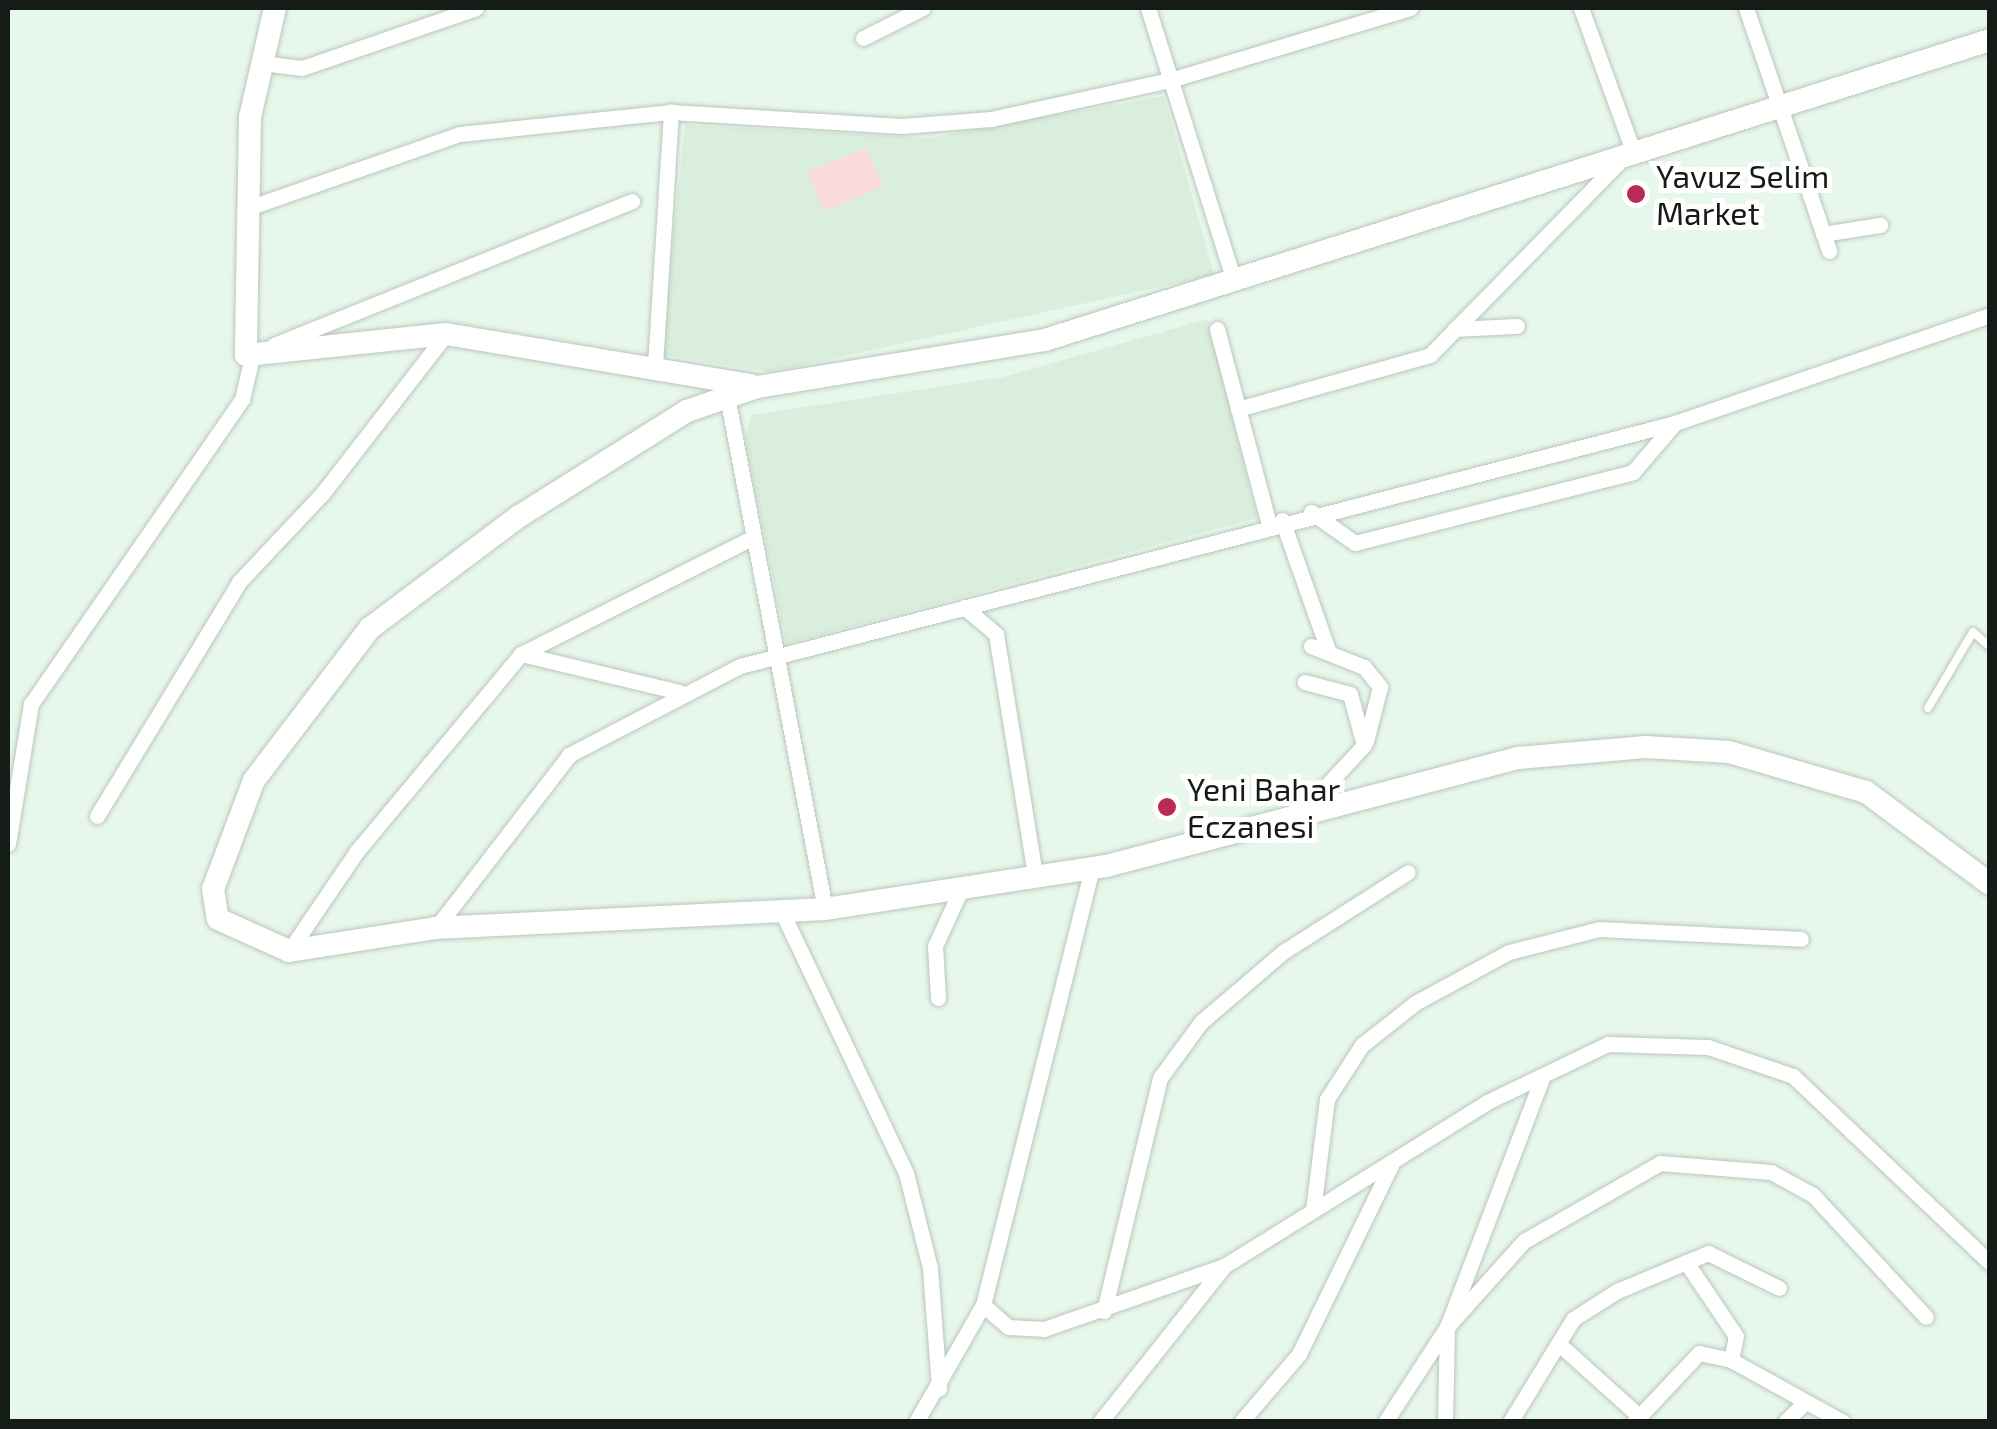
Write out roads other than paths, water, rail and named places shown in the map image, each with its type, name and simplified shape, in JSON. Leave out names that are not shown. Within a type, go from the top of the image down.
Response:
[{"type":"street","points":[[8,844],[31,704],[242,399],[251,207],[250,117],[275,8]]},
{"type":"street","points":[[262,63],[302,68],[476,8]]},
{"type":"street","points":[[863,38],[923,8]]},
{"type":"street","points":[[1148,8],[1234,281]]},
{"type":"street","points":[[251,207],[460,134],[671,112],[902,126],[992,119],[1170,80],[1410,8]]},
{"type":"street","points":[[1582,8],[1626,158]]},
{"type":"street","points":[[1746,8],[1828,251]]},
{"type":"street","points":[[1990,40],[1005,351],[757,386],[727,396],[616,452],[433,577],[316,691],[254,780],[213,890],[218,918],[289,951],[436,928],[825,909],[1092,868],[1292,822],[1518,758],[1692,747],[1866,792],[1990,884]]},
{"type":"street","points":[[655,366],[671,112]]},
{"type":"street","points":[[1238,409],[1430,354],[1626,158]]},
{"type":"street","points":[[246,356],[632,202]]},
{"type":"street","points":[[1822,234],[1880,225]]},
{"type":"street","points":[[436,928],[569,755],[680,692],[774,658],[1311,512],[1675,424],[1990,315]]},
{"type":"street","points":[[1455,329],[1517,326]]},
{"type":"street","points":[[1217,329],[1238,409],[1276,522],[1329,652]]},
{"type":"street","points":[[246,356],[446,334],[757,386]]},
{"type":"street","points":[[97,816],[239,582],[322,494],[446,334]]},
{"type":"street","points":[[727,396],[825,909]]},
{"type":"street","points":[[1311,512],[1355,543],[1633,472],[1675,424]]},
{"type":"street","points":[[289,951],[357,851],[521,654],[752,538]]},
{"type":"street","points":[[964,607],[996,634],[1035,875]]},
{"type":"street","points":[[1292,822],[1364,745],[1380,687],[1364,667],[1310,646]]},
{"type":"street","points":[[521,654],[680,692]]},
{"type":"street","points":[[1305,682],[1350,694],[1364,745]]},
{"type":"street","points":[[916,1422],[939,1389],[983,1305],[1092,868]]},
{"type":"street","points":[[1104,1311],[1160,1078],[1201,1022],[1283,952],[1408,872]]},
{"type":"street","points":[[938,998],[935,946],[962,887]]},
{"type":"street","points":[[782,912],[906,1173],[930,1268],[939,1389]]},
{"type":"street","points":[[1313,1210],[1327,1099],[1362,1045],[1414,1004],[1509,952],[1599,929],[1801,940]]},
{"type":"street","points":[[983,1305],[1008,1327],[1044,1329],[1224,1266],[1487,1102],[1540,1081],[1608,1044],[1708,1046],[1780,1070],[1818,1095],[1990,1263]]},
{"type":"street","points":[[1445,1422],[1447,1327],[1540,1081]]},
{"type":"street","points":[[1385,1422],[1447,1327],[1524,1241],[1660,1162],[1771,1172],[1813,1195],[1926,1317]]},
{"type":"street","points":[[1241,1422],[1299,1354],[1391,1164]]},
{"type":"street","points":[[1510,1422],[1573,1319],[1686,1262],[1708,1252],[1779,1288]]},
{"type":"street","points":[[1686,1262],[1736,1336],[1731,1360]]},
{"type":"street","points":[[1100,1422],[1224,1266]]},
{"type":"street","points":[[1559,1344],[1637,1419],[1699,1353],[1731,1360],[1843,1422]]},
{"type":"street","points":[[1786,1422],[1804,1403]]},
{"type":"lane","points":[[1928,708],[1973,632],[1990,648]]},
{"type":"place","name":"Yavuz Selim Market","points":[[1636,194]]},
{"type":"place","name":"Yeni Bahar Eczanesi","points":[[1167,807]]}]
